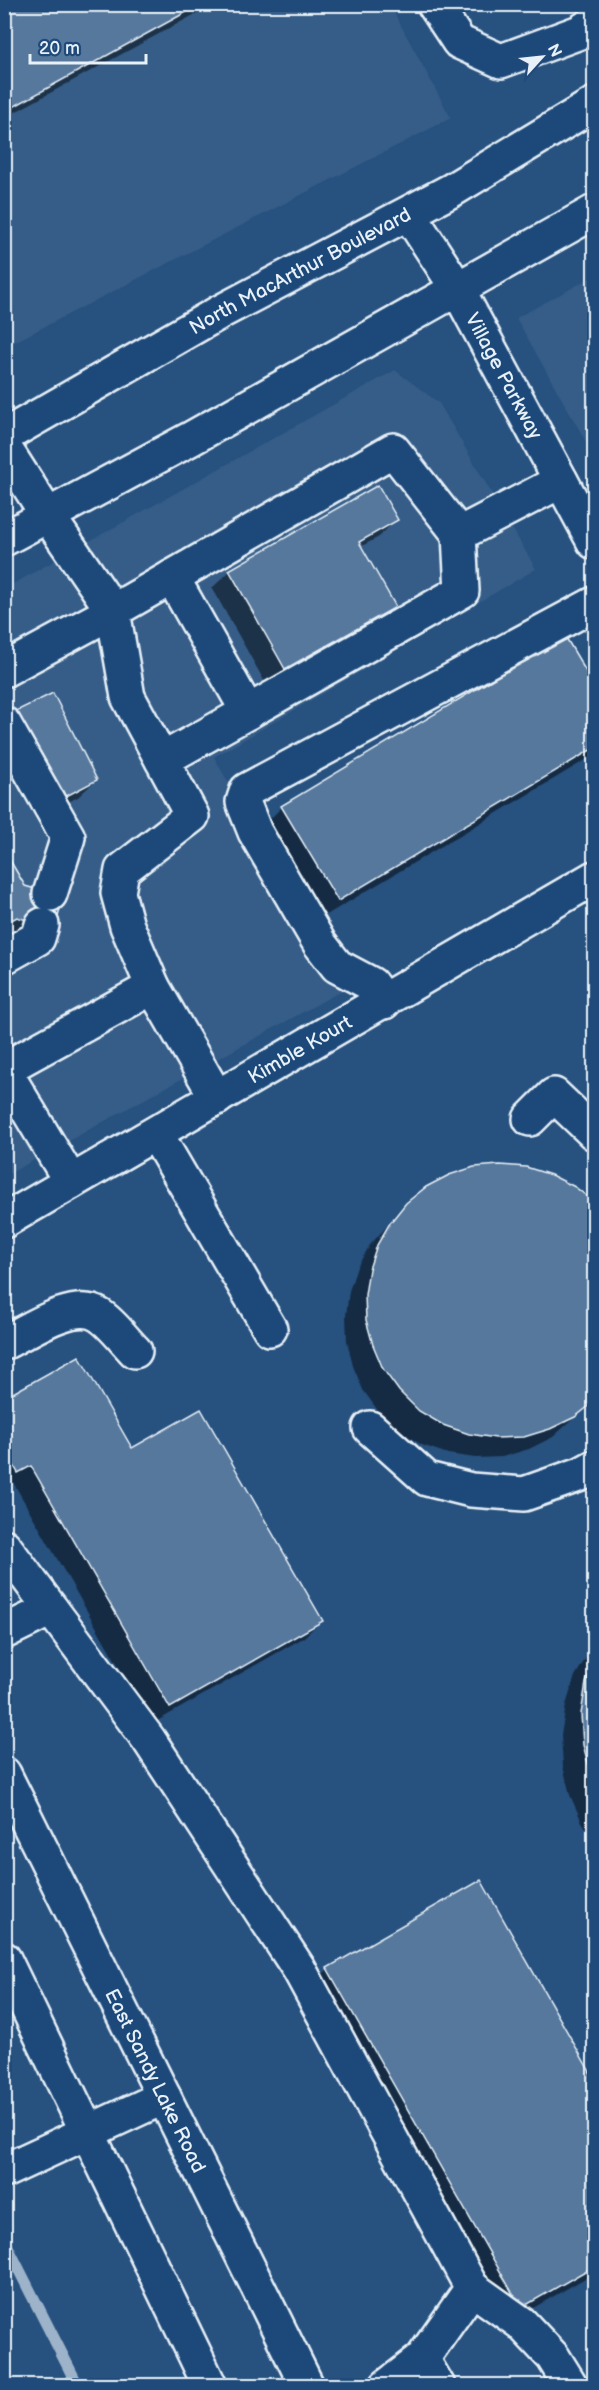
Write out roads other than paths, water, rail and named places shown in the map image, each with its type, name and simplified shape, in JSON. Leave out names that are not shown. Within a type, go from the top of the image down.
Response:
[{"type":"main road","points":[[434,4],[459,42],[501,61],[580,32],[594,23]]},
{"type":"main road","name":"North MacArthur Boulevard","points":[[4,436],[222,310],[409,214],[594,104]]},
{"type":"main road","points":[[4,539],[192,438],[594,212]]},
{"type":"main road","name":"Village Parkway","points":[[409,214],[457,288],[594,542]]},
{"type":"main road","points":[[4,447],[48,516],[114,611],[128,698],[192,816],[122,870],[118,892],[127,926],[153,987],[217,1098]]},
{"type":"main road","points":[[4,670],[114,611],[393,450],[459,534],[462,591],[162,760]]},
{"type":"main road","points":[[459,534],[561,481]]},
{"type":"main road","points":[[172,577],[249,712]]},
{"type":"main road","points":[[384,1002],[371,984],[337,966],[321,945],[255,832],[243,802],[247,790],[594,604]]},
{"type":"main road","points":[[4,724],[68,837],[50,894]]},
{"type":"main road","name":"Kimble Kourt","points":[[4,1221],[594,878]]},
{"type":"main road","points":[[4,957],[38,938],[42,925]]},
{"type":"main road","points":[[71,1182],[4,1070],[153,987]]},
{"type":"main road","points":[[530,1119],[554,1095],[594,1133]]},
{"type":"main road","points":[[156,1134],[270,1329]]},
{"type":"main road","points":[[4,1343],[63,1313],[86,1310],[99,1315],[135,1351]]},
{"type":"main road","points":[[370,1428],[427,1479],[471,1490],[524,1494],[581,1474],[594,1467]]},
{"type":"main road","points":[[4,1546],[149,1740],[298,1970],[472,2288],[521,2323],[553,2357],[572,2385]]},
{"type":"main road","points":[[4,1632],[51,1608]]},
{"type":"main road","name":"East Sandy Lake Road","points":[[4,1774],[307,2385]]},
{"type":"main road","points":[[4,1959],[210,2385]]},
{"type":"main road","points":[[4,2171],[164,2097]]},
{"type":"main road","points":[[387,2385],[430,2372],[472,2288]]},
{"type":"waterway","points":[[4,2240],[78,2386]]}]
